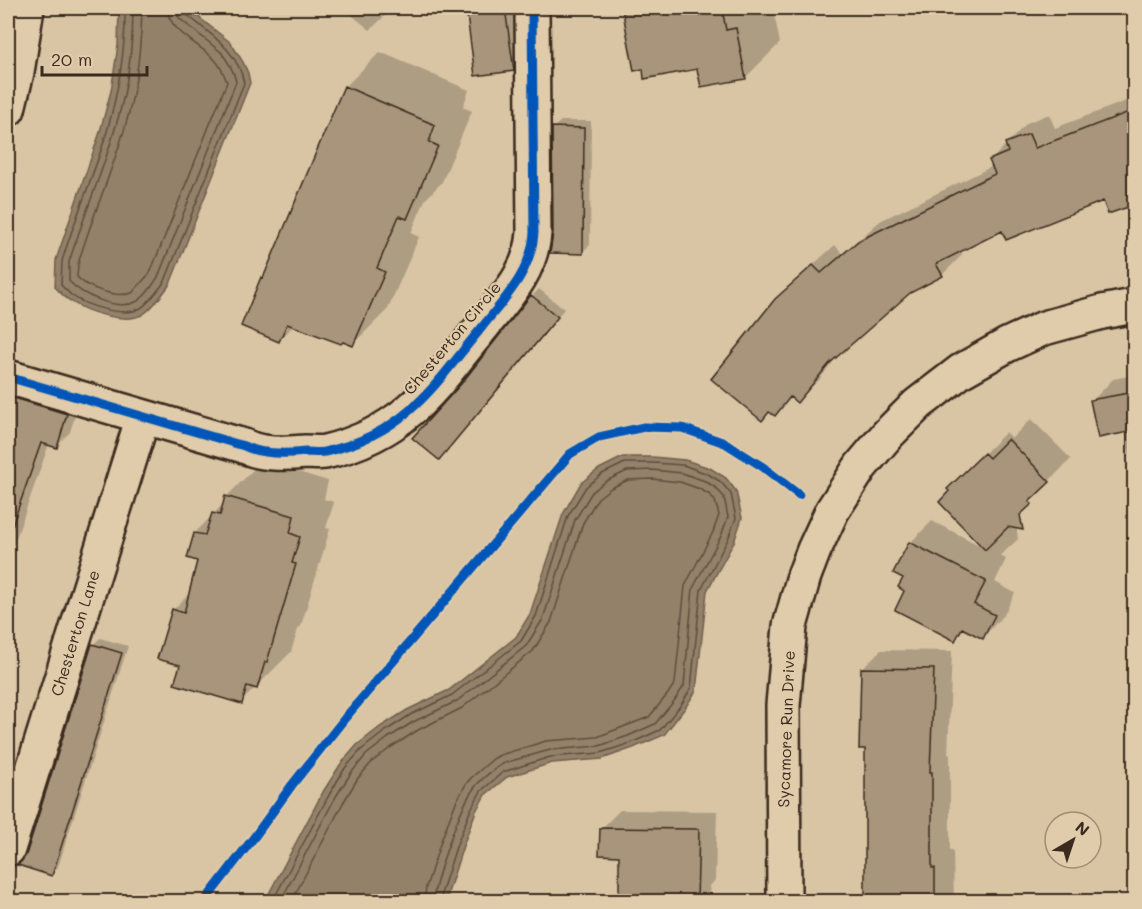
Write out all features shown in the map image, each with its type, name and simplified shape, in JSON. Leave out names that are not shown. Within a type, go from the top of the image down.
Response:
[{"type":"street","points":[[8,109],[17,72],[27,8]]},
{"type":"street","name":"Chesterton Circle","points":[[8,377],[244,446],[253,451],[324,452],[349,445],[381,430],[410,411],[427,394],[516,286],[529,260],[534,233],[532,8]]},
{"type":"street","name":"Sycamore Run Drive","points":[[784,902],[783,705],[790,626],[814,550],[837,503],[861,466],[888,434],[918,404],[961,371],[1007,345],[1044,328],[1134,306]]},
{"type":"street","name":"Chesterton Lane","points":[[8,849],[143,417]]},
{"type":"water","points":[[119,8],[187,8],[231,43],[243,62],[250,83],[170,284],[145,313],[138,317],[128,318],[107,316],[85,309],[67,299],[55,287],[56,260],[99,135],[111,91],[118,45]]},
{"type":"water","points":[[623,457],[685,460],[710,468],[726,478],[736,491],[742,518],[734,542],[707,591],[696,691],[664,735],[602,759],[552,763],[507,777],[485,795],[476,811],[447,901],[265,901],[323,792],[340,765],[357,745],[407,710],[449,690],[516,637],[530,614],[563,514],[581,483],[599,469]]},
{"type":"building","points":[[466,8],[505,8],[514,71],[475,76]]},
{"type":"building","points":[[622,8],[722,8],[726,30],[736,28],[746,79],[701,87],[697,69],[644,79],[643,69],[634,71]]},
{"type":"building","points":[[344,86],[435,125],[429,142],[438,146],[407,219],[399,216],[377,268],[385,272],[353,346],[343,342],[341,344],[287,324],[279,342],[241,326]]},
{"type":"building","points":[[1134,110],[1134,205],[1108,214],[1103,201],[1006,240],[1002,231],[936,264],[943,276],[910,293],[830,363],[797,403],[790,397],[775,416],[769,412],[762,421],[711,379],[775,299],[813,265],[821,273],[858,241],[995,174],[989,160],[1008,152],[1005,143],[1029,134],[1035,148]]},
{"type":"building","points":[[552,127],[584,128],[583,254],[550,253],[553,233]]},
{"type":"building","points":[[531,295],[558,317],[439,460],[412,438],[461,384]]},
{"type":"building","points":[[1134,392],[1134,431],[1098,438],[1090,400]]},
{"type":"building","points":[[8,396],[67,414],[57,448],[41,443],[12,526],[8,525]]},
{"type":"building","points":[[1008,439],[1050,482],[1029,502],[1032,504],[1020,515],[1023,530],[1008,527],[985,550],[939,502],[949,491],[947,489],[984,453],[989,458]]},
{"type":"building","points":[[225,496],[294,516],[290,533],[300,537],[292,563],[296,564],[267,662],[265,662],[257,689],[247,686],[242,704],[174,684],[180,665],[157,659],[172,609],[184,613],[197,561],[187,558],[194,533],[205,535],[212,513],[220,515]]},
{"type":"building","points":[[909,542],[986,581],[974,604],[995,615],[983,639],[962,628],[955,641],[895,610],[904,591],[898,587],[903,578],[893,573]]},
{"type":"building","points":[[92,644],[122,653],[52,876],[18,865],[26,855]]},
{"type":"building","points":[[861,668],[934,669],[930,772],[932,772],[932,868],[935,868],[935,902],[865,902],[865,749],[859,749]]},
{"type":"building","points":[[600,828],[699,829],[697,901],[619,900],[619,856],[599,855]]},
{"type":"cycle path","points":[[8,377],[266,452],[325,452],[370,436],[401,418],[429,392],[446,372],[506,297],[528,261],[534,233],[532,8]]},
{"type":"cycle path","points":[[204,902],[345,718],[570,454],[599,437],[644,427],[682,428],[725,443],[763,467],[799,495]]}]
